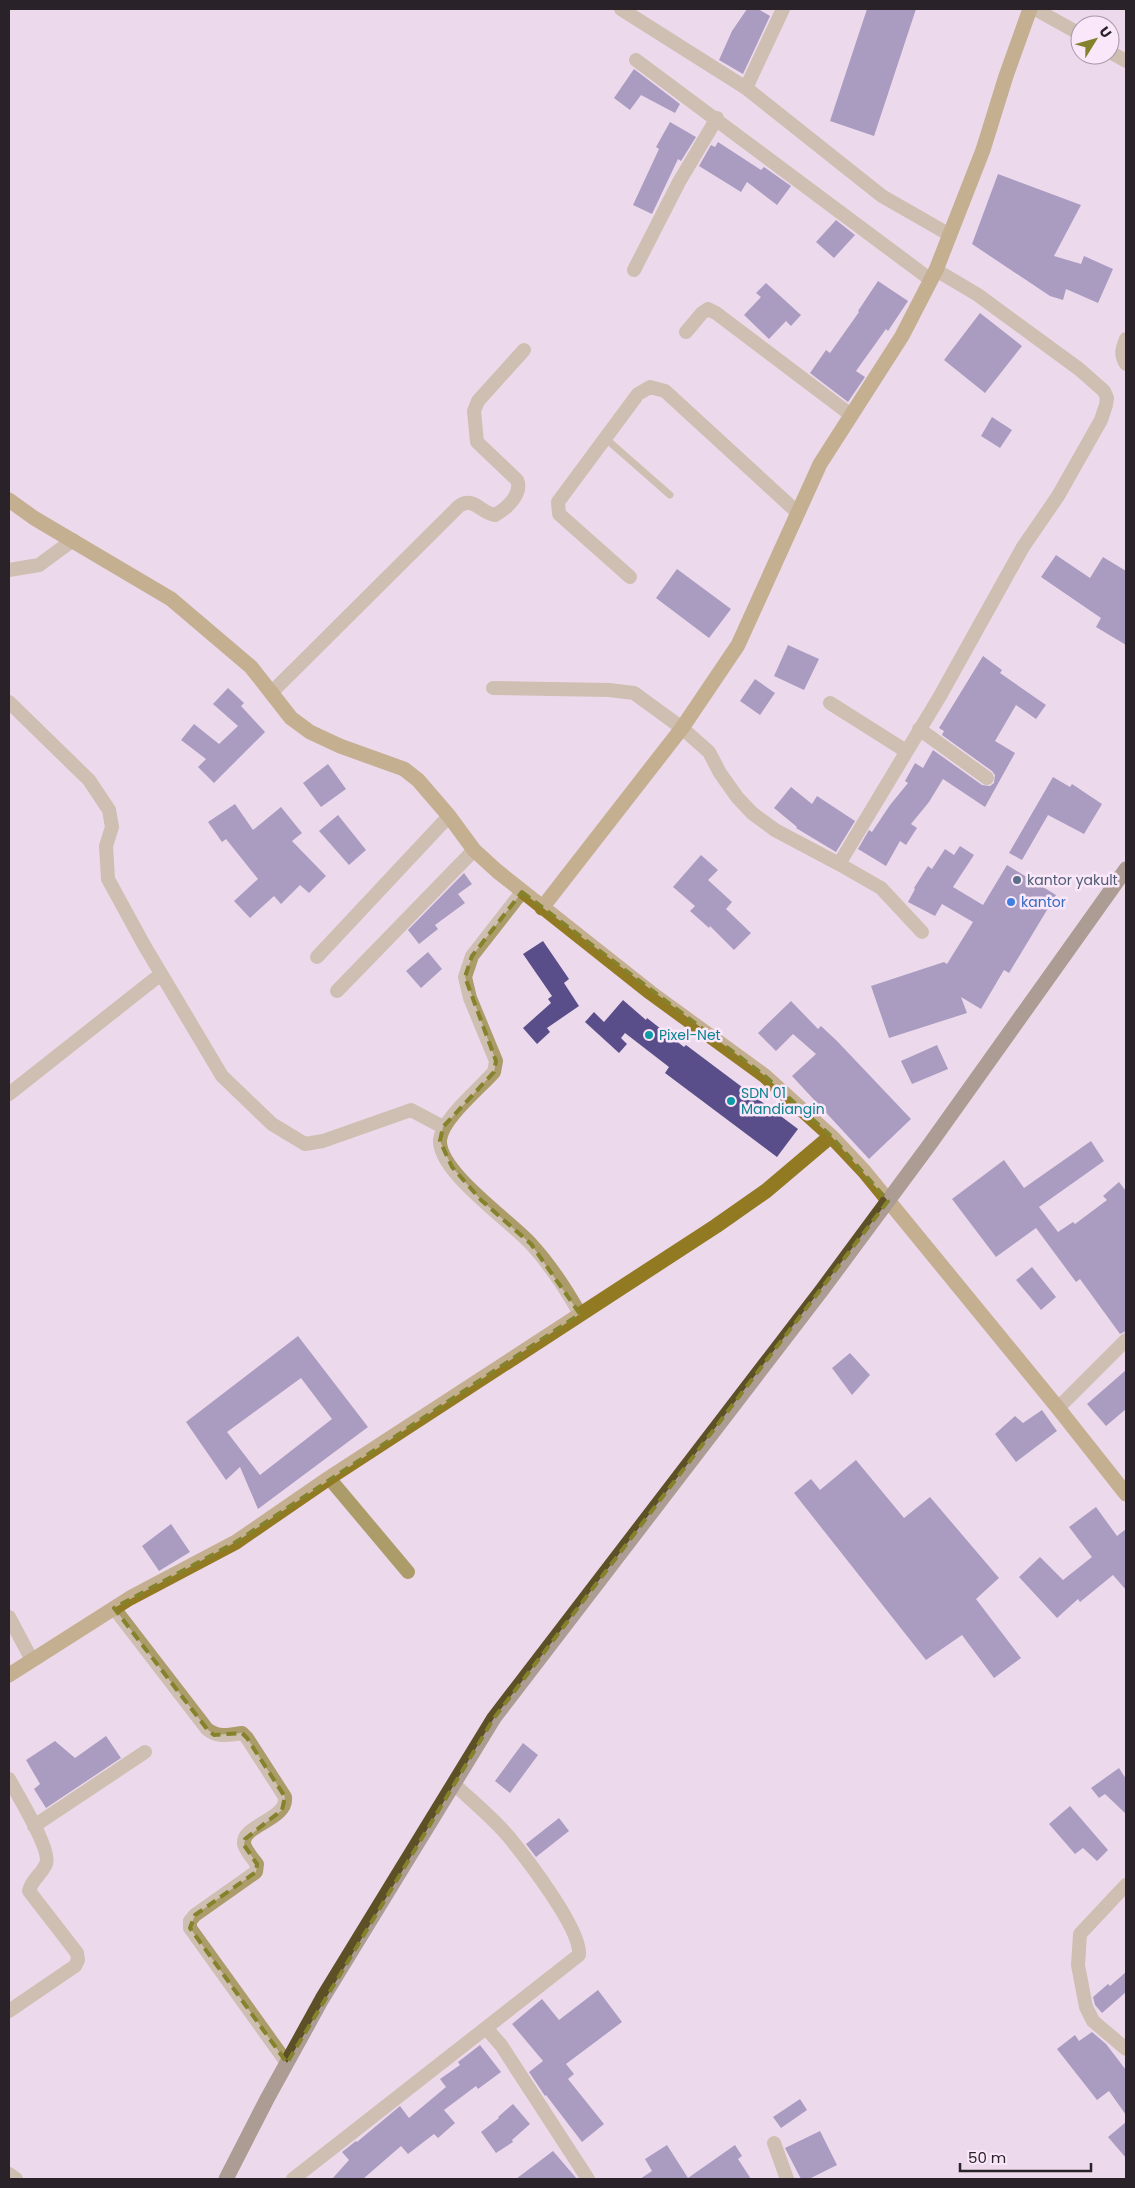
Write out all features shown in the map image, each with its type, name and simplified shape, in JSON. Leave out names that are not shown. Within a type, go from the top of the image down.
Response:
[{"type":"highway","points":[[226,2179],[322,1999],[494,1718],[822,1290],[1126,869]]},
{"type":"street","points":[[621,9],[746,88],[882,196],[950,236]]},
{"type":"street","points":[[746,88],[783,9]]},
{"type":"street","points":[[542,908],[682,728],[738,645],[820,464],[902,336],[933,275],[983,150],[1030,9]]},
{"type":"street","points":[[1035,9],[1070,28]]},
{"type":"street","points":[[636,60],[933,275],[978,295],[1028,330],[1079,369],[1104,391],[1107,398],[1101,420],[1058,496],[1023,547],[991,602],[968,648],[839,864]]},
{"type":"street","points":[[634,270],[679,182],[717,118]]},
{"type":"street","points":[[686,332],[702,313],[708,309],[716,312],[851,415]]},
{"type":"street","points":[[1126,339],[1122,350],[1122,357],[1126,364]]},
{"type":"street","points":[[271,693],[459,506],[465,502],[473,502],[494,516],[518,493],[519,486],[517,480],[477,442],[475,437],[474,411],[478,401],[524,350]]},
{"type":"street","points":[[630,577],[558,514],[558,502],[638,394],[650,387],[665,391],[798,513]]},
{"type":"street","points":[[9,500],[34,518],[171,599],[251,667],[291,718],[310,732],[340,746],[404,770],[418,780],[449,816],[474,850],[522,892],[651,993],[765,1076],[830,1136],[864,1171],[1126,1494]]},
{"type":"street","points":[[9,570],[39,566],[73,540]]},
{"type":"street","points":[[493,688],[610,690],[634,693],[682,728],[709,752],[726,781],[752,813],[775,830],[882,888],[922,932]]},
{"type":"street","points":[[9,702],[89,780],[109,810],[112,827],[106,846],[108,879],[161,974],[222,1076],[272,1124],[305,1144],[323,1141],[411,1110],[443,1127]]},
{"type":"street","points":[[830,703],[906,751]]},
{"type":"street","points":[[919,729],[987,778]]},
{"type":"street","points":[[317,957],[449,816]]},
{"type":"street","points":[[337,991],[474,850]]},
{"type":"street","points":[[522,892],[472,956],[465,977],[470,998],[496,1061],[494,1072],[443,1127],[440,1142],[442,1152],[452,1167],[481,1200],[532,1244],[560,1280],[580,1314]]},
{"type":"street","points":[[9,1094],[161,974]]},
{"type":"street","points":[[9,1674],[114,1608],[236,1542],[329,1478],[737,1211],[774,1184],[830,1136]]},
{"type":"street","points":[[1058,1408],[1126,1340]]},
{"type":"street","points":[[329,1478],[408,1572]]},
{"type":"street","points":[[114,1608],[207,1729],[214,1735],[222,1736],[242,1733],[285,1797],[286,1803],[282,1810],[249,1833],[245,1839],[244,1845],[257,1864],[256,1872],[195,1915],[190,1921],[190,1928],[287,2063]]},
{"type":"street","points":[[9,1617],[32,1660]]},
{"type":"street","points":[[34,1826],[145,1752]]},
{"type":"street","points":[[9,1779],[46,1848],[47,1864],[30,1886],[29,1891],[77,1954],[78,1960],[75,1966],[9,2011]]},
{"type":"street","points":[[293,2179],[579,1955],[580,1949],[575,1934],[550,1893],[508,1836],[454,1784]]},
{"type":"street","points":[[1126,1885],[1080,1934],[1078,1965],[1086,2007],[1093,2021],[1126,2049]]},
{"type":"street","points":[[486,2028],[501,2045],[588,2179]]},
{"type":"street","points":[[774,2143],[787,2179]]},
{"type":"street","points":[[9,2174],[16,2179]]},
{"type":"lane","points":[[605,438],[670,495]]},
{"type":"highlighted area","points":[[522,892],[765,1076],[831,1136],[888,1201],[494,1718],[287,2063],[190,1928],[195,1915],[256,1872],[257,1864],[244,1845],[245,1839],[282,1810],[285,1797],[242,1733],[214,1735],[207,1729],[114,1608],[236,1542],[580,1314],[531,1244],[481,1200],[452,1167],[440,1141],[443,1127],[494,1072],[496,1061],[465,977],[472,956]]},
{"type":"building","points":[[747,9],[758,9],[770,16],[743,74],[719,60],[732,31]]},
{"type":"building","points":[[867,9],[916,9],[874,136],[830,121]]},
{"type":"building","points":[[634,69],[680,104],[675,113],[641,95],[630,110],[614,98]]},
{"type":"building","points":[[670,122],[696,137],[681,161],[678,159],[652,214],[633,205],[659,149],[656,147]]},
{"type":"building","points":[[718,142],[761,170],[764,167],[791,186],[777,205],[747,182],[741,192],[699,166],[711,145],[715,147]]},
{"type":"building","points":[[998,174],[1081,205],[1054,256],[1081,264],[1084,256],[1113,269],[1098,303],[1066,289],[1063,300],[1050,296],[972,244]]},
{"type":"building","points":[[836,220],[855,235],[834,258],[816,242]]},
{"type":"building","points":[[878,281],[908,301],[888,331],[886,329],[856,371],[865,377],[848,402],[810,373],[826,350],[830,353]]},
{"type":"building","points":[[766,283],[801,315],[791,326],[786,321],[769,339],[744,315],[761,297],[756,293]]},
{"type":"building","points":[[980,313],[1022,346],[985,393],[944,360]]},
{"type":"building","points":[[992,417],[1012,430],[1000,448],[981,436]]},
{"type":"building","points":[[1056,555],[1090,578],[1103,557],[1126,571],[1126,645],[1096,627],[1101,618],[1041,577]]},
{"type":"building","points":[[677,569],[731,609],[709,638],[656,598]]},
{"type":"building","points":[[788,645],[819,659],[804,690],[774,676]]},
{"type":"building","points":[[983,656],[1002,670],[1000,673],[1046,705],[1036,719],[1016,705],[995,741],[1015,753],[985,807],[943,779],[929,802],[911,824],[917,828],[906,845],[900,841],[886,866],[858,849],[869,830],[872,832],[908,783],[905,781],[915,763],[923,768],[933,750],[982,785],[990,786],[994,783],[995,775],[992,771],[942,735],[944,731],[939,728]]},
{"type":"building","points":[[755,679],[775,693],[760,715],[740,701]]},
{"type":"building","points":[[228,688],[244,703],[241,706],[265,732],[214,783],[198,767],[206,759],[181,740],[194,724],[219,744],[238,726],[213,704]]},
{"type":"building","points":[[328,764],[346,789],[321,807],[303,783]]},
{"type":"building","points":[[1053,777],[1070,787],[1072,784],[1102,804],[1084,834],[1048,815],[1022,860],[1009,853]]},
{"type":"building","points":[[791,787],[812,804],[817,796],[855,821],[836,852],[796,828],[774,808]]},
{"type":"building","points":[[235,804],[253,830],[281,807],[302,833],[292,841],[326,876],[309,893],[300,885],[281,904],[274,896],[250,918],[234,901],[258,879],[226,839],[222,842],[208,822]]},
{"type":"building","points":[[338,815],[366,850],[349,865],[319,831]]},
{"type":"building","points":[[960,846],[974,855],[953,887],[983,905],[1007,865],[1056,895],[1009,973],[1004,970],[981,1009],[961,997],[967,1013],[889,1038],[871,986],[944,962],[947,964],[973,922],[942,904],[935,916],[908,902],[914,888],[928,866],[932,869],[945,849],[954,855]]},
{"type":"building","points":[[701,855],[718,870],[708,880],[732,902],[726,909],[751,933],[734,950],[710,926],[709,928],[690,911],[695,906],[673,887]]},
{"type":"building","points":[[464,873],[472,884],[458,894],[465,903],[435,925],[438,929],[419,944],[408,930]]},
{"type":"building","points":[[543,941],[569,979],[564,983],[579,1006],[547,1028],[550,1032],[537,1044],[523,1028],[551,1003],[548,999],[552,996],[523,954]]},
{"type":"building","points":[[428,952],[442,969],[421,988],[406,971]]},
{"type":"building","name":"SDN 01 Mandiangin","points":[[623,1000],[646,1020],[647,1018],[684,1047],[686,1045],[798,1129],[777,1157],[665,1073],[669,1067],[625,1033],[621,1038],[627,1044],[619,1053],[585,1022],[594,1012],[604,1022]]},
{"type":"building","points":[[791,1001],[818,1029],[821,1026],[837,1041],[911,1119],[869,1159],[792,1076],[816,1054],[793,1034],[776,1051],[758,1033]]},
{"type":"building","points":[[937,1045],[948,1069],[912,1084],[901,1061]]},
{"type":"building","points":[[1091,1141],[1104,1161],[1039,1207],[1058,1232],[1073,1222],[1075,1224],[1107,1200],[1103,1196],[1119,1182],[1126,1191],[1126,1331],[1120,1334],[1080,1279],[1076,1282],[1036,1228],[996,1257],[952,1199],[1004,1160],[1024,1188]]},
{"type":"building","points":[[1032,1267],[1056,1297],[1041,1310],[1016,1280]]},
{"type":"building","points":[[298,1336],[368,1427],[258,1509],[240,1467],[226,1480],[186,1422]],"holes":[[[301,1378],[332,1419],[260,1475],[227,1432]]]},
{"type":"building","points":[[850,1353],[870,1375],[852,1395],[832,1368]]},
{"type":"building","points":[[1126,1370],[1126,1409],[1106,1426],[1087,1404]]},
{"type":"building","points":[[1042,1410],[1057,1431],[1016,1462],[995,1434],[1015,1416],[1023,1423]]},
{"type":"building","points":[[856,1460],[904,1518],[930,1497],[999,1578],[976,1599],[1021,1658],[994,1678],[962,1635],[926,1660],[794,1493],[811,1479],[820,1490]]},
{"type":"building","points":[[1096,1507],[1117,1536],[1126,1529],[1126,1590],[1113,1575],[1080,1602],[1078,1599],[1057,1618],[1019,1577],[1040,1557],[1063,1580],[1092,1557],[1069,1527]]},
{"type":"building","points":[[171,1524],[190,1552],[159,1571],[142,1546]]},
{"type":"building","points":[[106,1736],[121,1758],[46,1808],[34,1789],[40,1784],[26,1760],[55,1741],[75,1758]]},
{"type":"building","points":[[523,1743],[538,1755],[510,1793],[495,1781]]},
{"type":"building","points":[[1119,1768],[1126,1779],[1126,1814],[1105,1794],[1099,1798],[1091,1788]]},
{"type":"building","points":[[1070,1806],[1108,1850],[1097,1861],[1083,1848],[1075,1854],[1049,1824]]},
{"type":"building","points":[[559,1818],[569,1831],[536,1857],[526,1844]]},
{"type":"building","points":[[1126,1972],[1126,1992],[1102,2013],[1095,2005],[1093,1997]]},
{"type":"building","points":[[598,1990],[622,2022],[566,2064],[574,2074],[568,2079],[604,2124],[582,2142],[545,2096],[529,2072],[543,2061],[512,2024],[542,1999],[559,2020]]},
{"type":"building","points":[[1092,2032],[1106,2044],[1126,2070],[1126,2115],[1109,2091],[1097,2100],[1057,2049],[1075,2035],[1079,2041]]},
{"type":"building","points":[[480,2045],[501,2072],[478,2089],[476,2086],[444,2110],[455,2123],[438,2138],[434,2134],[408,2154],[401,2146],[363,2179],[332,2179],[349,2160],[342,2152],[400,2106],[409,2118],[446,2087],[440,2079],[460,2065],[458,2062]]},
{"type":"building","points":[[800,2099],[807,2110],[781,2128],[773,2117]]},
{"type":"building","points":[[513,2104],[530,2124],[512,2140],[513,2142],[496,2153],[481,2132]]},
{"type":"building","points":[[1126,2122],[1126,2158],[1108,2137]]},
{"type":"building","points":[[820,2131],[837,2165],[809,2179],[801,2179],[785,2148]]},
{"type":"building","points":[[667,2145],[688,2178],[735,2145],[742,2156],[738,2159],[751,2179],[640,2179],[652,2171],[645,2159]]},
{"type":"building","points":[[553,2151],[577,2179],[516,2179]]},
{"type":"place","name":"kantor yakult","points":[[1017,880]]},
{"type":"place","name":"kantor","points":[[1011,902]]},
{"type":"place","name":"Pixel-Net","points":[[649,1035]]},
{"type":"place","name":"SDN 01 Mandiangin","points":[[731,1101]]}]
